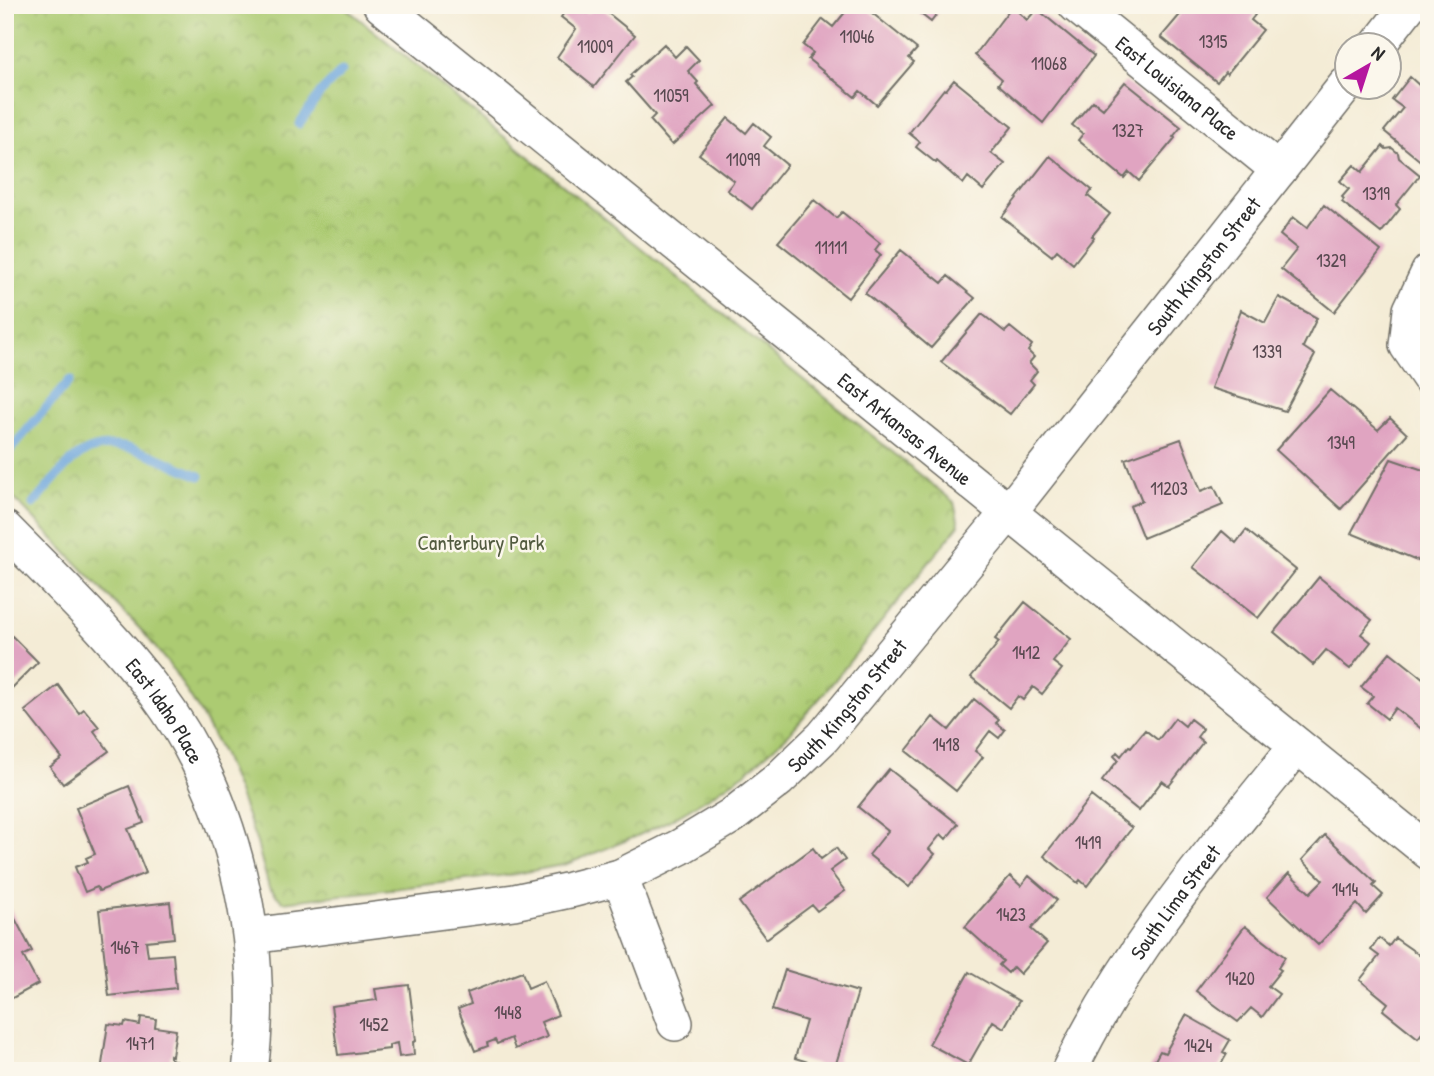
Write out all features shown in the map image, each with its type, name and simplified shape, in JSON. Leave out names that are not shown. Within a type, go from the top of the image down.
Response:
[{"type":"street","name":"East Arkansas Avenue","points":[[381,5],[1429,852]]},
{"type":"street","name":"East Louisiana Place","points":[[1076,5],[1279,170]]},
{"type":"street","points":[[1388,32],[1409,5]]},
{"type":"street","name":"South Kingston Street","points":[[251,936],[514,902],[620,877],[680,847],[723,821],[778,780],[823,737],[1008,513],[1333,102]]},
{"type":"street","points":[[1429,272],[1411,310],[1407,345],[1429,377]]},
{"type":"street","name":"East Idaho Place","points":[[5,529],[139,671],[158,695],[187,742],[212,793],[231,845],[251,936]]},
{"type":"street","name":"South Lima Street","points":[[1069,1071],[1129,964],[1198,869],[1297,746]]},
{"type":"street","points":[[620,877],[675,1023]]},
{"type":"street","points":[[250,1071],[255,991],[251,936]]},
{"type":"green space","name":"Canterbury Park","points":[[5,5],[342,5],[954,502],[959,525],[788,735],[745,773],[670,820],[567,864],[516,874],[283,902],[269,888],[257,843],[222,753],[174,671],[143,632],[5,489]]},
{"type":"building","points":[[570,5],[578,5],[588,13],[598,5],[635,35],[594,87],[557,57],[576,29],[561,17]]},
{"type":"building","points":[[851,5],[862,5],[917,49],[909,58],[914,62],[877,105],[860,91],[855,97],[808,59],[813,53],[803,45],[823,19],[833,27]]},
{"type":"building","points":[[909,5],[944,5],[931,22]]},
{"type":"building","points":[[1179,5],[1243,5],[1255,15],[1251,20],[1263,30],[1227,74],[1225,72],[1217,82],[1161,37],[1184,10]]},
{"type":"building","points":[[1012,6],[1027,20],[1037,9],[1094,56],[1043,123],[998,84],[1002,79],[975,55]]},
{"type":"building","points":[[664,44],[675,57],[686,46],[699,60],[688,71],[715,106],[672,145],[650,120],[655,115],[626,82],[632,77],[630,75]]},
{"type":"building","points":[[1410,77],[1420,86],[1429,77],[1429,168],[1384,131],[1403,108],[1395,102],[1402,102],[1402,87]]},
{"type":"building","points":[[954,80],[1012,127],[991,153],[1005,164],[983,190],[968,177],[963,184],[916,147],[920,142],[909,133]]},
{"type":"building","points":[[1125,82],[1181,127],[1139,181],[1129,172],[1124,178],[1078,140],[1083,134],[1072,125],[1093,101],[1103,109]]},
{"type":"building","points":[[728,118],[746,133],[754,123],[771,137],[764,146],[787,165],[752,209],[727,190],[734,181],[699,154]]},
{"type":"building","points":[[1383,146],[1386,149],[1392,148],[1399,158],[1420,175],[1396,205],[1400,209],[1381,233],[1342,202],[1342,197],[1349,189],[1340,181],[1354,165],[1362,172]]},
{"type":"building","points":[[1050,156],[1092,190],[1088,196],[1110,214],[1073,264],[1057,250],[1052,256],[1002,217]]},
{"type":"building","points":[[814,200],[836,218],[842,212],[880,243],[875,250],[881,255],[848,298],[778,242]]},
{"type":"building","points":[[1324,205],[1381,251],[1334,312],[1281,269],[1297,249],[1280,235],[1293,217],[1307,228]]},
{"type":"building","points":[[901,250],[942,283],[948,276],[975,298],[931,348],[865,293]]},
{"type":"building","points":[[1279,297],[1317,318],[1303,347],[1315,355],[1285,411],[1211,388],[1241,310],[1265,323]]},
{"type":"building","points":[[982,314],[1005,332],[1010,327],[1032,345],[1028,351],[1034,357],[1029,363],[1037,371],[1030,380],[1034,384],[1010,414],[941,362]]},
{"type":"building","points":[[1330,390],[1378,430],[1390,418],[1407,434],[1341,509],[1276,450]]},
{"type":"building","points":[[1181,439],[1201,491],[1214,486],[1223,505],[1143,538],[1130,506],[1142,501],[1125,459]]},
{"type":"building","points":[[1391,459],[1429,472],[1429,565],[1351,533]]},
{"type":"building","points":[[1246,530],[1296,570],[1258,618],[1193,567],[1222,531],[1236,543]]},
{"type":"building","points":[[1319,577],[1372,620],[1361,634],[1371,642],[1350,669],[1326,650],[1313,665],[1274,632]]},
{"type":"building","points":[[1025,602],[1071,639],[1053,662],[1062,669],[1042,694],[1033,687],[1023,700],[1018,696],[1009,708],[971,677],[999,642],[995,639]]},
{"type":"building","points":[[9,633],[38,662],[5,695],[5,637]]},
{"type":"building","points":[[1390,652],[1429,683],[1429,735],[1395,708],[1387,719],[1367,703],[1373,696],[1361,687]]},
{"type":"building","points":[[58,685],[79,713],[84,709],[99,727],[94,731],[109,751],[63,784],[50,767],[62,758],[25,711]]},
{"type":"building","points":[[974,699],[999,720],[996,723],[1005,730],[999,738],[990,731],[975,751],[983,757],[956,791],[906,751],[933,717],[949,730]]},
{"type":"building","points":[[1175,718],[1185,726],[1190,719],[1203,729],[1197,737],[1203,742],[1169,786],[1162,781],[1139,811],[1102,781],[1118,760],[1114,756],[1117,752],[1121,756],[1145,730],[1158,740]]},
{"type":"building","points":[[889,769],[958,824],[946,839],[941,834],[929,849],[935,854],[909,887],[869,855],[888,831],[858,807]]},
{"type":"building","points":[[129,786],[144,823],[128,829],[146,873],[99,891],[97,887],[85,892],[75,867],[88,862],[86,858],[95,854],[76,808]]},
{"type":"building","points":[[1091,796],[1132,828],[1087,886],[1080,880],[1078,883],[1044,856]]},
{"type":"building","points":[[1325,835],[1376,883],[1373,886],[1383,895],[1366,914],[1357,904],[1318,945],[1267,897],[1289,873],[1310,893],[1323,880],[1302,860]]},
{"type":"building","points":[[813,848],[821,859],[836,848],[845,860],[830,871],[845,891],[817,911],[812,905],[766,939],[739,902]]},
{"type":"building","points":[[1010,876],[1021,886],[1029,876],[1057,900],[1031,929],[1047,943],[1020,974],[1013,967],[1008,973],[999,965],[1003,961],[965,927]]},
{"type":"building","points":[[170,902],[174,938],[146,941],[148,956],[173,954],[176,988],[109,996],[99,910]]},
{"type":"building","points":[[10,909],[32,951],[23,956],[38,984],[5,1002],[5,912]]},
{"type":"building","points":[[1245,926],[1285,957],[1278,968],[1281,970],[1268,986],[1279,994],[1262,1017],[1251,1008],[1238,1022],[1196,991]]},
{"type":"building","points":[[1379,938],[1389,946],[1395,938],[1428,961],[1429,1024],[1418,1038],[1383,1010],[1388,1003],[1360,980],[1379,956],[1371,950]]},
{"type":"building","points":[[785,970],[858,992],[834,1070],[795,1058],[806,1021],[772,1010]]},
{"type":"building","points":[[522,972],[528,988],[544,981],[558,1015],[541,1022],[547,1037],[515,1049],[511,1038],[497,1044],[495,1040],[475,1051],[458,1009],[471,1004],[467,993]]},
{"type":"building","points":[[969,972],[1019,1001],[1004,1028],[993,1021],[968,1065],[929,1044]]},
{"type":"building","points":[[409,985],[416,1041],[413,1042],[414,1055],[399,1057],[397,1043],[389,1045],[389,1049],[338,1055],[331,1006],[377,1000],[375,989]]},
{"type":"building","points":[[1186,1015],[1230,1040],[1223,1052],[1227,1054],[1217,1071],[1149,1071],[1160,1051],[1165,1053]]},
{"type":"building","points":[[141,1017],[156,1019],[155,1027],[176,1030],[170,1058],[180,1064],[179,1071],[101,1071],[108,1024],[124,1026],[125,1022],[140,1025]]},
{"type":"waterway","points":[[299,124],[321,92],[342,71]]},
{"type":"waterway","points":[[5,456],[70,380]]},
{"type":"waterway","points":[[33,504],[73,460],[104,446],[136,450],[200,476]]}]
